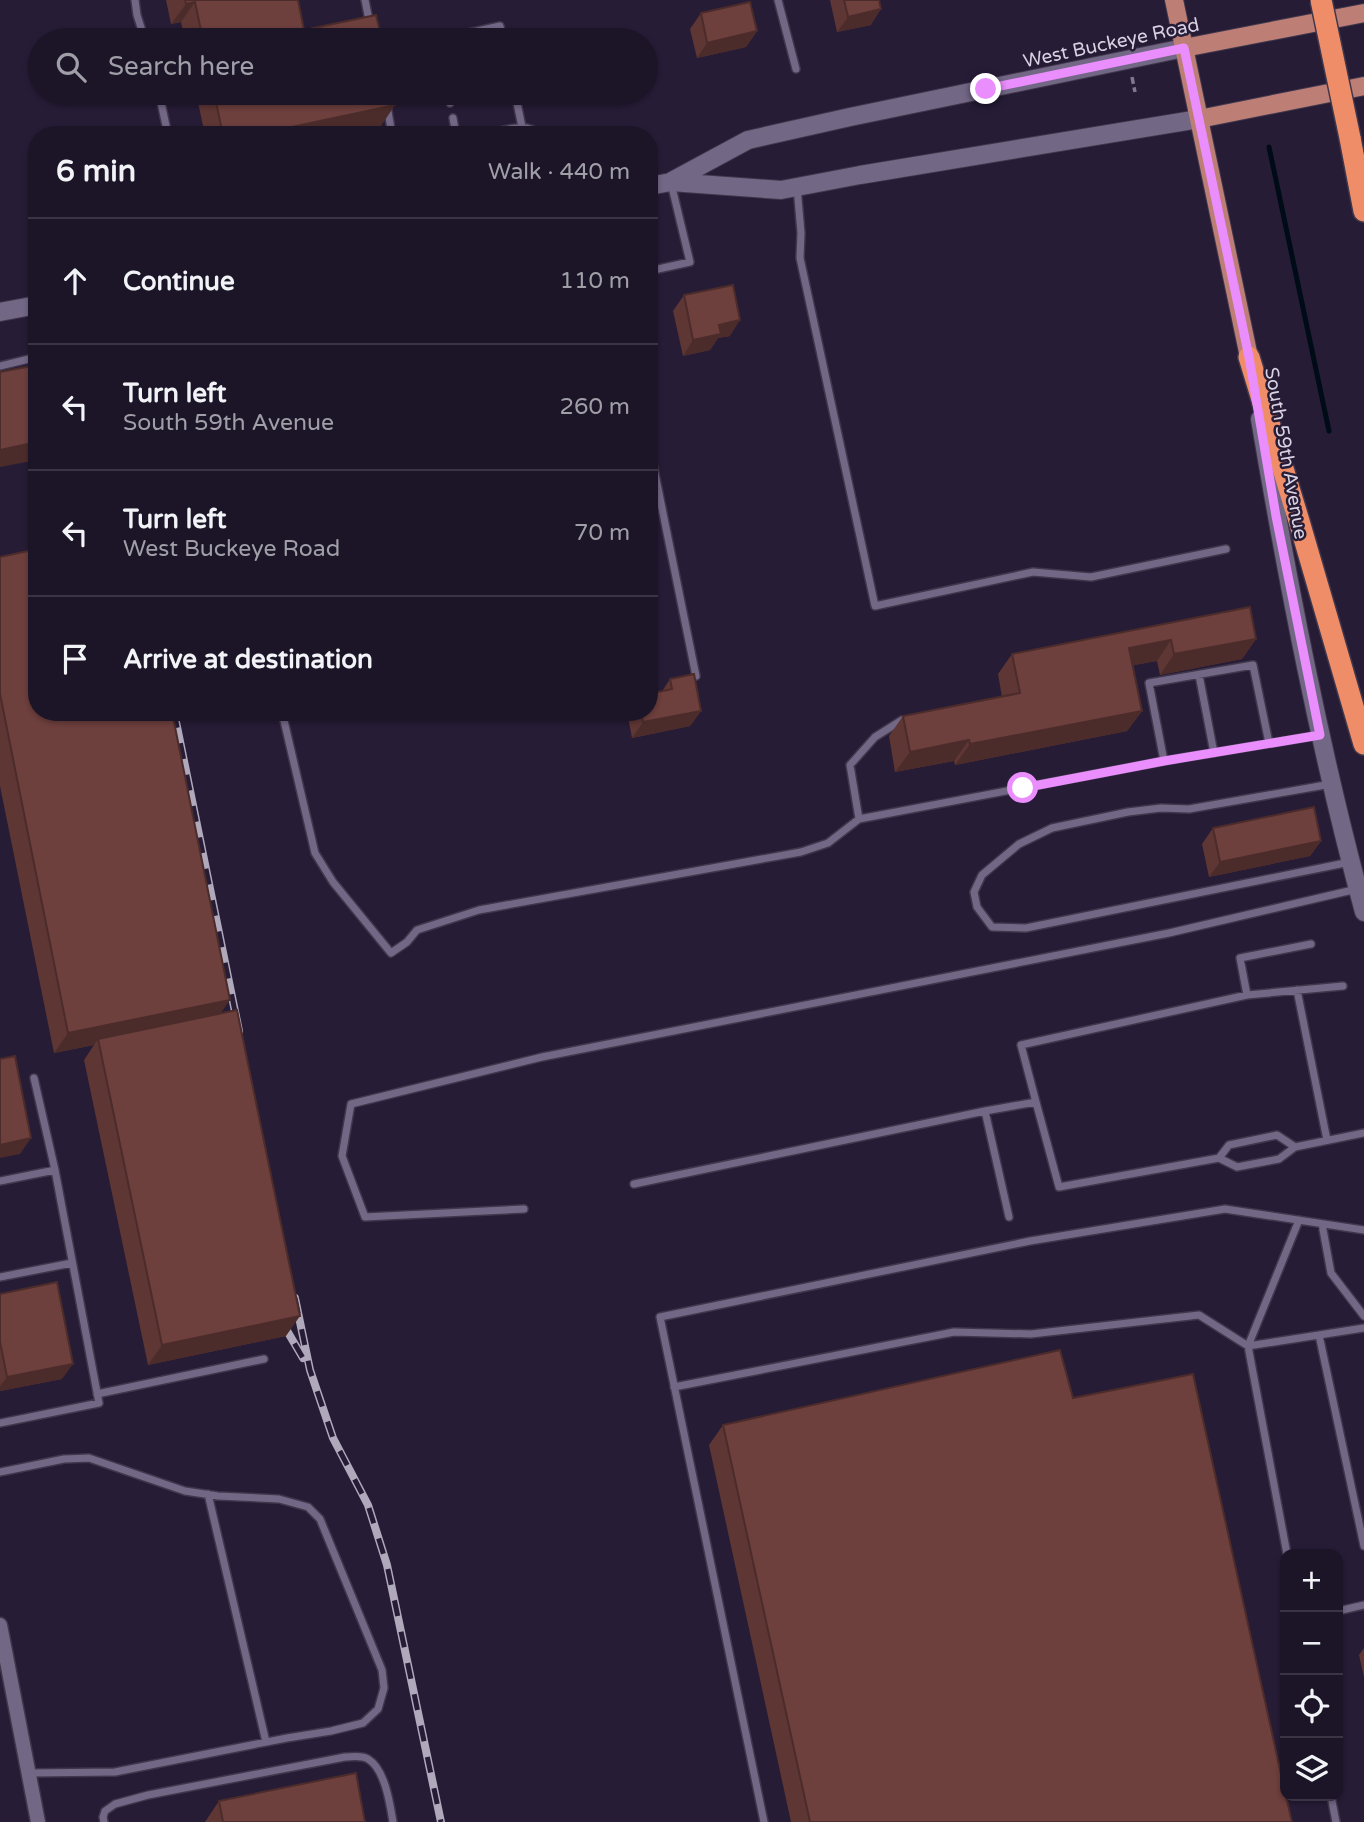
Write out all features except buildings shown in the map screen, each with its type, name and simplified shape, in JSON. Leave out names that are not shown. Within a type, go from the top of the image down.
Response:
[{"type":"highway","points":[[1321,0],[1364,211]]},
{"type":"highway","points":[[1249,357],[1364,744]]},
{"type":"main road","name":"South 59th Avenue","points":[[1174,0],[1249,357],[1276,516],[1320,735],[1364,912]]},
{"type":"main road","name":"West Buckeye Road","points":[[671,182],[748,140],[1364,13]]},
{"type":"main road","name":"West Buckeye Road","points":[[658,184],[671,182],[781,190],[860,174],[1199,119],[1364,86]]},
{"type":"main road","points":[[0,312],[28,307]]},
{"type":"street","points":[[0,1625],[38,1822]]},
{"type":"lane","points":[[135,0],[142,28]]},
{"type":"lane","points":[[365,0],[371,28]]},
{"type":"lane","points":[[778,0],[796,69]]},
{"type":"lane","points":[[162,105],[166,126]]},
{"type":"lane","points":[[387,105],[390,126]]},
{"type":"lane","points":[[517,105],[522,126]]},
{"type":"lane","points":[[453,118],[454,126]]},
{"type":"lane","points":[[658,269],[690,262],[671,182]]},
{"type":"lane","points":[[797,187],[800,258],[875,606],[1033,572],[1091,577],[1226,549]]},
{"type":"lane","points":[[0,366],[28,359]]},
{"type":"lane","points":[[658,488],[696,676]]},
{"type":"lane","points":[[1164,761],[1149,683],[1253,665],[1269,744]]},
{"type":"lane","points":[[1199,675],[1214,753]]},
{"type":"lane","points":[[859,819],[850,765],[875,737],[902,720],[914,718]]},
{"type":"lane","points":[[284,721],[315,853],[333,881],[391,953],[407,942],[417,930],[479,910],[801,852],[828,843],[859,819],[1164,761],[1320,735]]},
{"type":"lane","points":[[1331,784],[1189,809],[1161,808],[1128,812],[1052,828],[1019,844],[982,875],[974,892],[977,907],[992,927],[1026,928],[1351,862]]},
{"type":"lane","points":[[524,1209],[365,1217],[342,1156],[351,1104],[542,1057],[1169,933],[1358,889]]},
{"type":"lane","points":[[1247,996],[1240,958],[1311,944]]},
{"type":"lane","points":[[1343,986],[1247,996],[1021,1045],[1059,1187],[1219,1158],[1237,1167],[1279,1160],[1295,1147],[1364,1133]]},
{"type":"lane","points":[[1297,990],[1327,1140]]},
{"type":"lane","points":[[0,1423],[99,1403],[55,1170],[34,1078]]},
{"type":"lane","points":[[634,1184],[1036,1102]]},
{"type":"lane","points":[[985,1111],[1009,1217]]},
{"type":"lane","points":[[1219,1158],[1229,1145],[1278,1135],[1295,1147]]},
{"type":"lane","points":[[0,1181],[55,1170]]},
{"type":"lane","points":[[764,1822],[660,1317],[1030,1241],[1225,1209],[1364,1230]]},
{"type":"lane","points":[[1286,1549],[1248,1346],[1299,1220]]},
{"type":"lane","points":[[1322,1224],[1331,1273],[1364,1316]]},
{"type":"lane","points":[[0,1277],[72,1263]]},
{"type":"lane","points":[[674,1387],[954,1332],[1031,1334],[1199,1315],[1248,1346],[1364,1328]]},
{"type":"lane","points":[[1319,1335],[1364,1546]]},
{"type":"lane","points":[[97,1394],[264,1359]]},
{"type":"lane","points":[[0,1472],[64,1459],[89,1458],[185,1490],[279,1499],[308,1507],[320,1519],[382,1670],[384,1688],[378,1709],[363,1723],[331,1731],[115,1772],[29,1773]]},
{"type":"lane","points":[[208,1494],[266,1742]]},
{"type":"lane","points":[[1343,1610],[1364,1605]]},
{"type":"lane","points":[[104,1822],[105,1811],[114,1804],[148,1795],[358,1756],[369,1759],[380,1772],[388,1794],[393,1822]]},
{"type":"lane","points":[[1332,1801],[1336,1822]]},
{"type":"path","points":[[1131,72],[1135,92]]},
{"type":"waterway","points":[[1269,147],[1329,431]]},
{"type":"railway","points":[[176,721],[239,1031]]},
{"type":"railway","points":[[295,1298],[310,1370],[333,1438],[368,1505],[387,1565],[441,1822]]},
{"type":"railway","points":[[283,1314],[286,1329],[303,1358]]},
{"type":"route","points":[[986,89],[1184,48],[1249,357],[1276,516],[1320,735],[1023,788]]}]
